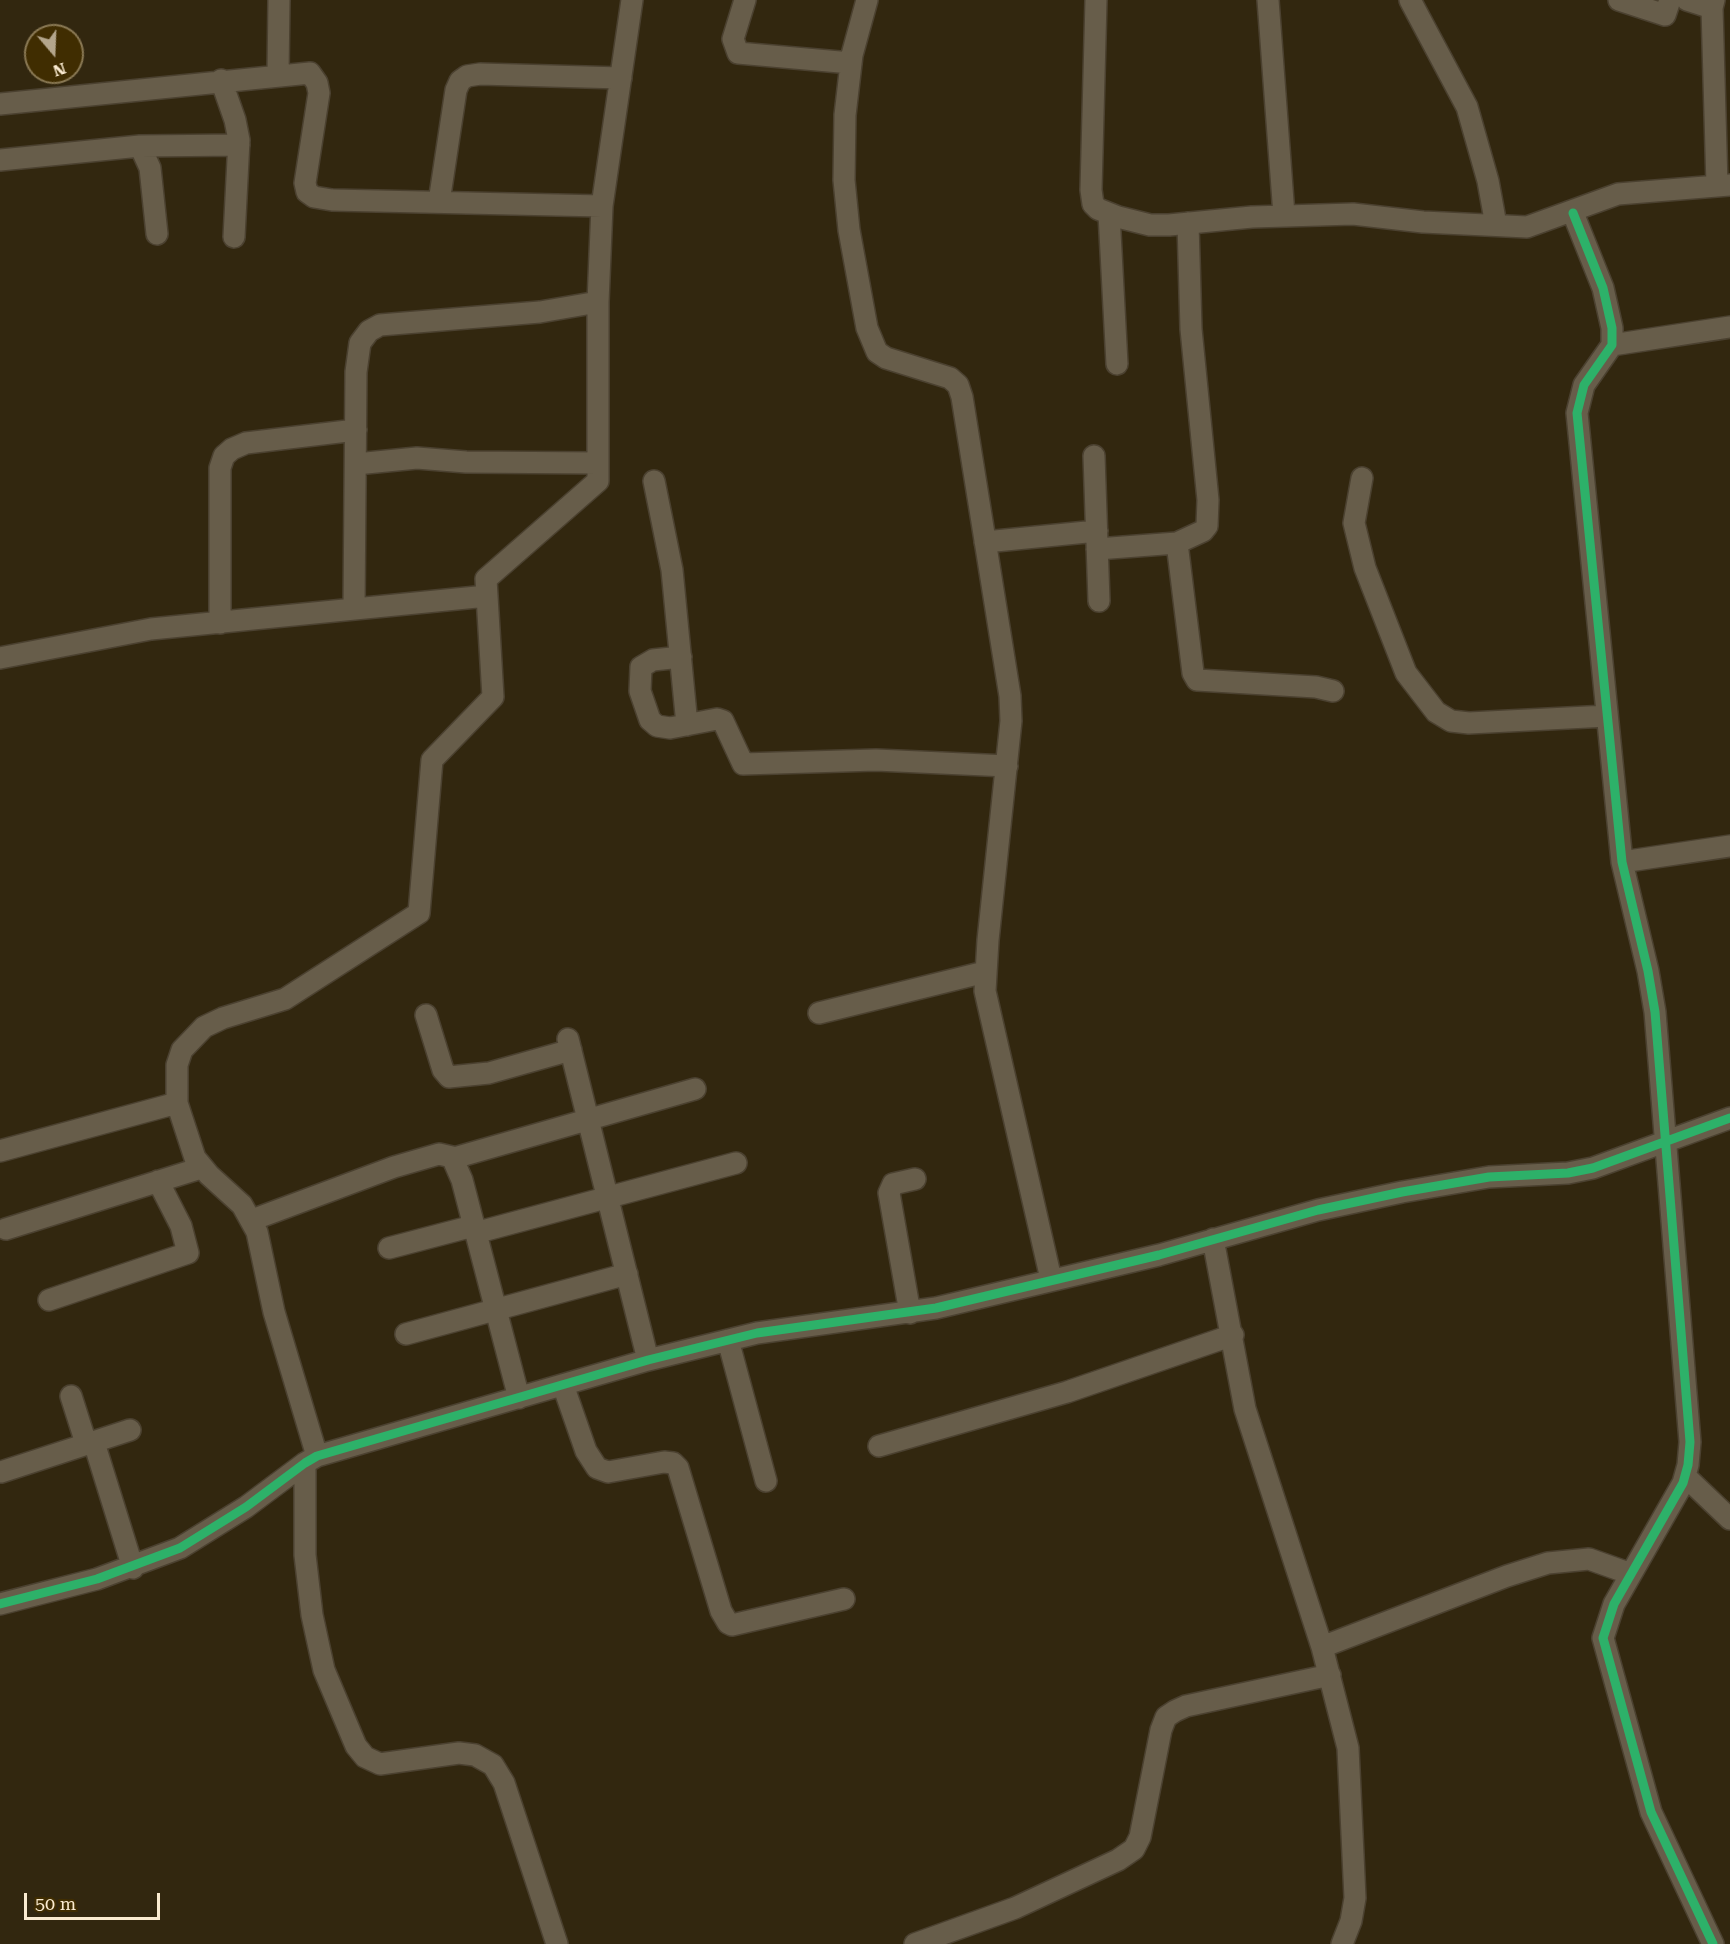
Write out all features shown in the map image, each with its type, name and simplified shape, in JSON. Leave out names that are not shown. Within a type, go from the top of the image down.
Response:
[{"type":"street","points":[[278,74],[279,0]]},
{"type":"street","points":[[557,1944],[504,1783],[493,1765],[475,1755],[459,1753],[380,1764],[365,1757],[356,1746],[324,1670],[312,1615],[305,1555],[311,1460],[274,1312],[261,1246],[252,1220],[242,1205],[201,1168],[184,1129],[177,1103],[177,1065],[182,1050],[204,1027],[223,1018],[285,999],[419,913],[432,760],[493,697],[486,579],[598,481],[598,302],[602,206],[632,0]]},
{"type":"street","points":[[745,0],[733,39],[738,53],[850,63]]},
{"type":"street","points":[[867,0],[850,63],[845,115],[844,180],[849,230],[867,328],[877,352],[886,358],[936,372],[953,380],[959,387],[1010,696],[1007,766],[985,972],[987,1006],[1051,1279]]},
{"type":"street","points":[[1096,0],[1091,190],[1093,204],[1108,214],[1150,225],[1284,215],[1353,214],[1423,222],[1527,227],[1573,213],[1618,194],[1723,185],[1713,4],[1687,0]]},
{"type":"street","points":[[1268,0],[1284,215]]},
{"type":"street","points":[[1410,0],[1467,107],[1483,164],[1496,225]]},
{"type":"street","points":[[1619,0],[1665,15],[1670,0]]},
{"type":"street","points":[[0,104],[278,74],[310,73],[317,83],[319,93],[306,168],[307,192],[314,197],[332,200],[602,206]]},
{"type":"street","points":[[439,202],[456,90],[467,76],[480,74],[621,78]]},
{"type":"street","points":[[221,80],[235,120],[239,145],[234,237]]},
{"type":"street","points":[[0,160],[140,146],[239,145]]},
{"type":"street","points":[[140,146],[150,168],[157,234]]},
{"type":"street","points":[[1573,213],[1607,301],[1612,328],[1612,345],[1584,385],[1577,414],[1622,862],[1648,971],[1655,1012],[1690,1442],[1685,1476],[1614,1604],[1605,1628],[1605,1649],[1652,1812],[1713,1944]]},
{"type":"street","points":[[1108,214],[1117,364]]},
{"type":"street","points":[[985,542],[1097,540],[1177,543],[1203,531],[1209,516],[1191,329],[1188,223]]},
{"type":"street","points":[[354,609],[357,353],[360,343],[369,332],[380,325],[540,312],[598,302]]},
{"type":"street","points":[[1612,345],[1730,327]]},
{"type":"street","points":[[220,623],[220,468],[224,456],[246,443],[356,430]]},
{"type":"street","points":[[1094,456],[1100,602]]},
{"type":"street","points":[[356,464],[417,458],[466,462],[598,463]]},
{"type":"street","points":[[1362,478],[1354,510],[1354,523],[1365,568],[1406,673],[1436,712],[1451,721],[1469,723],[1606,716]]},
{"type":"street","points":[[654,481],[672,570],[687,725]]},
{"type":"street","points":[[1177,543],[1193,673],[1197,680],[1316,687],[1333,692]]},
{"type":"street","points":[[0,658],[151,629],[488,596]]},
{"type":"street","points":[[681,657],[646,663],[640,671],[639,683],[643,704],[653,723],[670,728],[717,719],[723,721],[731,733],[740,761],[748,765],[876,760],[1007,766]]},
{"type":"street","points":[[1622,862],[1730,846]]},
{"type":"street","points":[[819,1013],[985,972]]},
{"type":"street","points":[[426,1015],[447,1077],[489,1073],[570,1044],[648,1360]]},
{"type":"street","points":[[252,1220],[394,1167],[439,1154],[454,1158],[695,1089]]},
{"type":"street","points":[[0,1152],[177,1103]]},
{"type":"street","points":[[0,1604],[133,1568],[180,1548],[246,1507],[311,1460],[648,1360],[728,1340],[799,1326],[910,1313],[1212,1239],[1318,1210],[1450,1183],[1593,1168],[1730,1118]]},
{"type":"street","points":[[454,1158],[519,1398]]},
{"type":"street","points":[[390,1248],[608,1198],[736,1163]]},
{"type":"street","points":[[6,1229],[201,1168]]},
{"type":"street","points":[[910,1313],[889,1193],[893,1184],[915,1179]]},
{"type":"street","points":[[49,1300],[188,1253],[182,1226],[158,1181]]},
{"type":"street","points":[[1212,1239],[1233,1335],[1245,1409],[1322,1647],[1348,1748],[1353,1804],[1355,1898],[1351,1922],[1342,1944]]},
{"type":"street","points":[[406,1334],[627,1274]]},
{"type":"street","points":[[879,1446],[1067,1392],[1233,1335]]},
{"type":"street","points":[[728,1340],[766,1481]]},
{"type":"street","points":[[563,1385],[586,1451],[597,1468],[608,1472],[664,1462],[673,1463],[678,1468],[721,1611],[728,1623],[732,1625],[844,1599]]},
{"type":"street","points":[[71,1396],[85,1440],[96,1449],[133,1568]]},
{"type":"street","points":[[1,1472],[130,1430]]},
{"type":"street","points":[[1685,1476],[1730,1519]]},
{"type":"street","points":[[1322,1647],[1548,1563],[1589,1559],[1631,1574]]},
{"type":"street","points":[[915,1944],[1026,1903],[1118,1860],[1134,1849],[1140,1837],[1161,1730],[1167,1717],[1175,1711],[1186,1706],[1329,1675]]},
{"type":"cycle path","points":[[1573,213],[1603,288],[1612,328],[1612,345],[1584,385],[1577,413],[1622,862],[1648,971],[1655,1012],[1690,1442],[1688,1465],[1683,1483],[1614,1604],[1603,1638],[1651,1812],[1713,1944]]},
{"type":"cycle path","points":[[0,1604],[97,1579],[180,1548],[246,1507],[317,1456],[648,1360],[757,1333],[936,1308],[1159,1255],[1318,1210],[1402,1192],[1489,1177],[1568,1173],[1593,1168],[1730,1118]]}]
